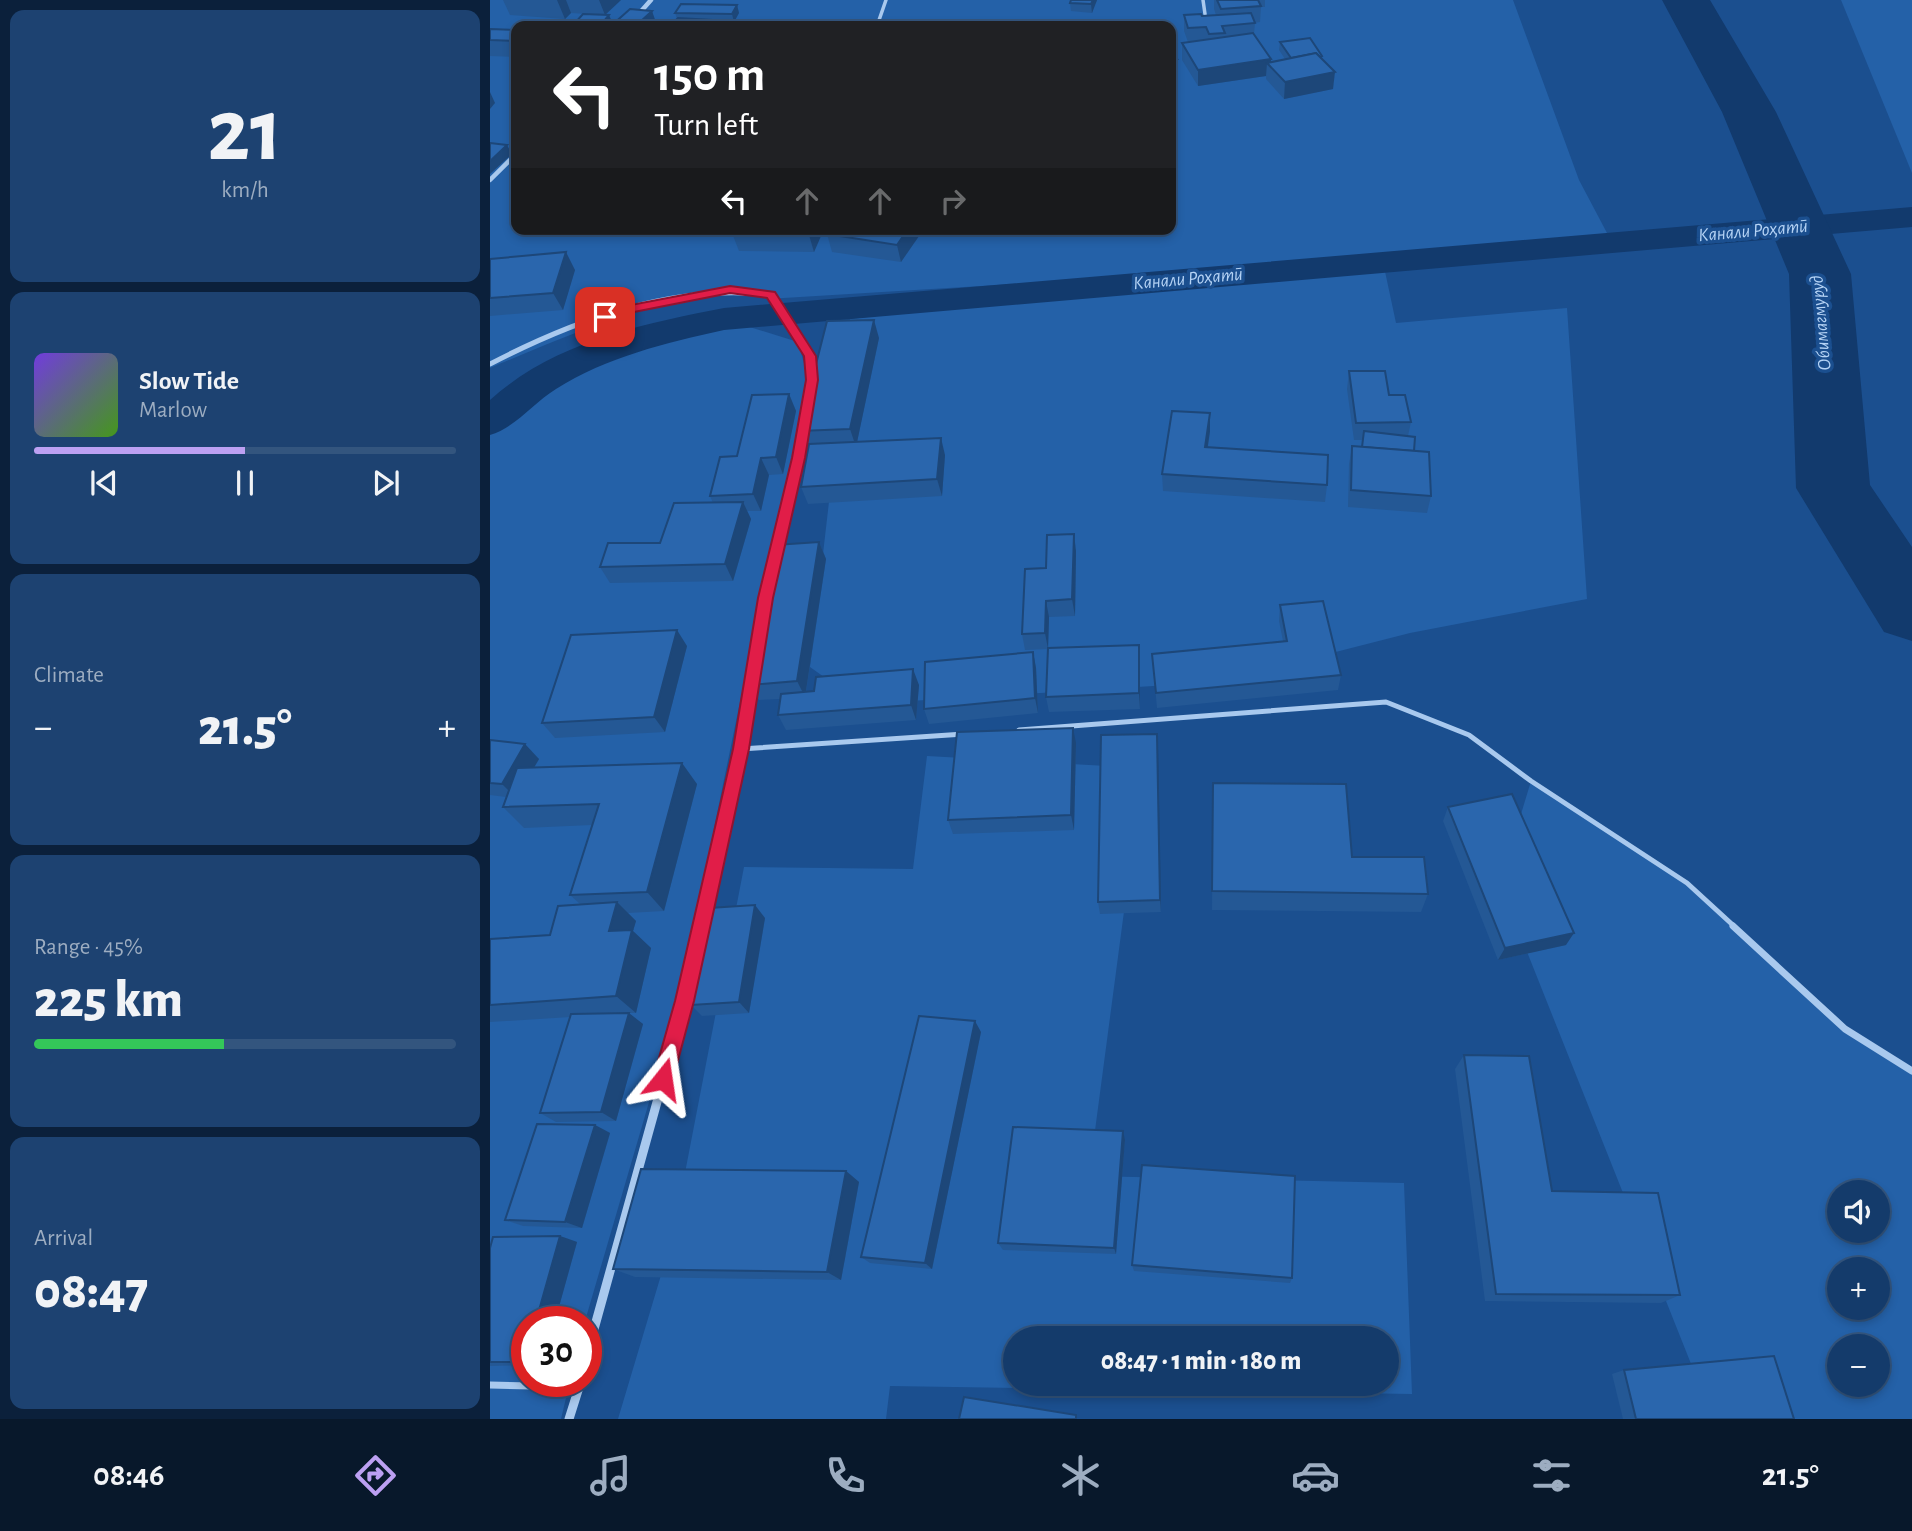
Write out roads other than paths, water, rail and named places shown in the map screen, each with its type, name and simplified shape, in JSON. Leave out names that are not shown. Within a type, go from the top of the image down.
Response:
[{"type":"street","points":[[632,21],[651,0]]},
{"type":"street","points":[[490,180],[511,159]]},
{"type":"street","points":[[490,365],[579,326],[631,308],[730,290],[771,295],[810,356],[810,393]]},
{"type":"street","points":[[775,560],[806,419]]},
{"type":"street","points":[[600,1306],[685,1001],[741,749],[754,667]]},
{"type":"street","points":[[569,1419],[576,1397]]},
{"type":"lane","points":[[879,21],[886,0]]},
{"type":"lane","points":[[1203,0],[1205,14]]},
{"type":"lane","points":[[1004,731],[1295,712],[1386,702],[1469,735],[1531,781],[1687,883],[1845,1029],[1912,1072]]},
{"type":"lane","points":[[741,749],[976,733]]},
{"type":"lane","points":[[490,1385],[511,1385]]},
{"type":"waterway","name":"Обимагмуруд","points":[[1686,0],[1749,112],[1820,274],[1833,488],[1912,610]]},
{"type":"waterway","name":"Канали Роҳатӣ","points":[[490,422],[541,380],[598,352],[660,333],[724,319],[1912,217]]}]
